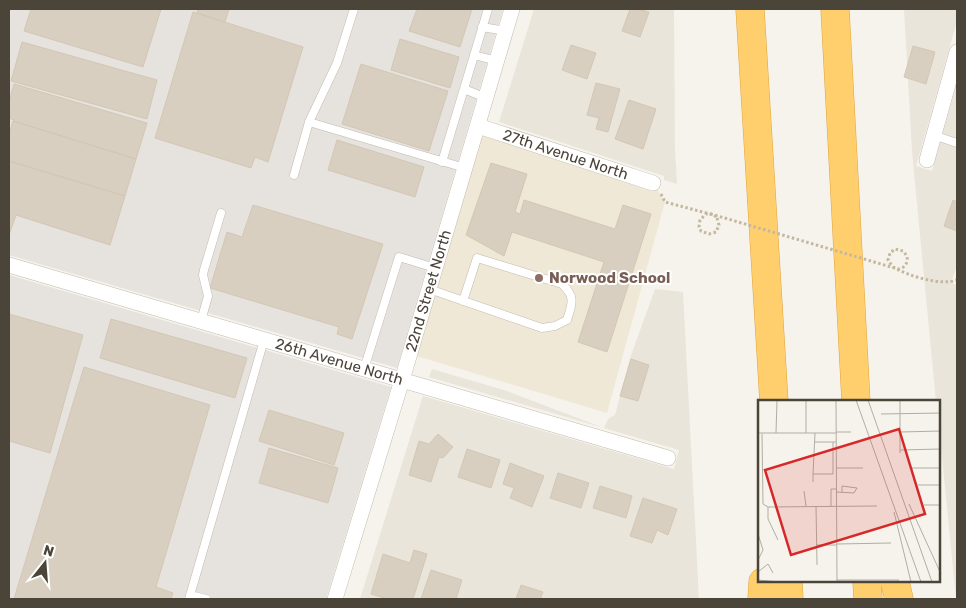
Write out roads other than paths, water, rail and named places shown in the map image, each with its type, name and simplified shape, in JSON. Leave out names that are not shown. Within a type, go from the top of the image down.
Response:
[{"type":"highway","points":[[750,9],[774,400]]},
{"type":"highway","points":[[836,9],[856,398]]},
{"type":"highway","points":[[762,599],[763,583]]},
{"type":"highway","points":[[788,583],[790,599]]},
{"type":"highway","points":[[867,583],[868,599]]},
{"type":"highway","points":[[895,583],[899,599]]},
{"type":"street","name":"22nd Street North","points":[[335,599],[436,268],[512,9]]},
{"type":"street","points":[[927,160],[957,52]]},
{"type":"street","name":"27th Avenue North","points":[[478,126],[654,183]]},
{"type":"street","name":"26th Avenue North","points":[[9,265],[668,458]]},
{"type":"lane","points":[[294,175],[309,122],[336,63],[354,9]]},
{"type":"lane","points":[[442,162],[488,9]]},
{"type":"lane","points":[[482,27],[506,31]]},
{"type":"lane","points":[[474,55],[497,61]]},
{"type":"lane","points":[[464,89],[486,98]]},
{"type":"lane","points":[[309,122],[465,168]]},
{"type":"lane","points":[[934,136],[957,143]]},
{"type":"lane","points":[[201,321],[208,296],[203,275],[220,212]]},
{"type":"lane","points":[[364,369],[399,257],[436,268]]},
{"type":"lane","points":[[429,290],[542,328],[555,326],[567,320],[572,305],[571,292],[562,284],[477,258],[463,301]]},
{"type":"lane","points":[[206,599],[190,597],[264,340]]},
{"type":"place","name":"Norwood School","points":[[539,278]]}]
